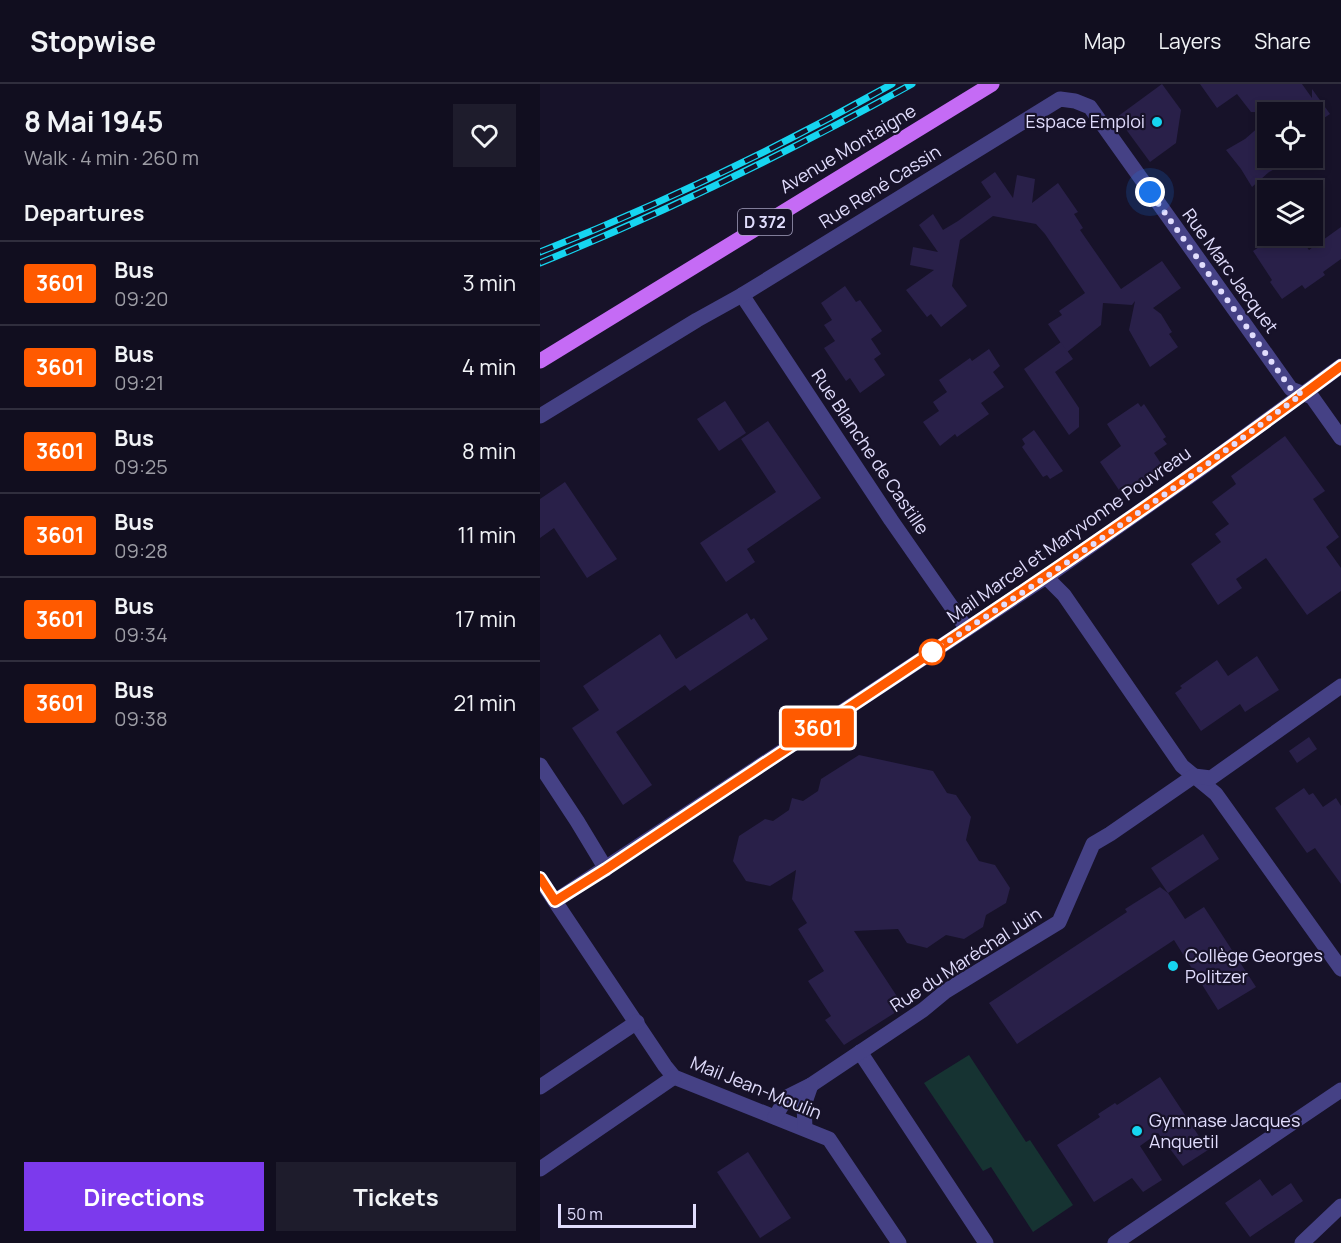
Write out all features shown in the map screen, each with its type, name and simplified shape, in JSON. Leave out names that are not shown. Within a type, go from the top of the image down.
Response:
[{"type":"main road","name":"Avenue Montaigne","points":[[540,361],[992,84]]},
{"type":"street","name":"Rue René Cassin","points":[[540,416],[742,295],[1060,99],[1075,101],[1090,107]]},
{"type":"street","name":"Rue Marc Jacquet","points":[[1090,107],[1291,389],[1312,397],[1341,438]]},
{"type":"street","name":"Rue Blanche de Castille","points":[[742,295],[891,520],[968,629]]},
{"type":"street","name":"Mail Marcel et Maryvonne Pouvreau","points":[[555,901],[1046,577],[1191,476],[1341,366]]},
{"type":"street","points":[[1046,577],[1064,595],[1182,766],[1216,794],[1341,969]]},
{"type":"street","points":[[1194,776],[1210,778],[1341,686]]},
{"type":"street","points":[[540,765],[578,821],[606,869]]},
{"type":"street","name":"Rue du Maréchal Juin","points":[[776,1116],[787,1097],[811,1085],[923,1010],[946,991],[1059,922],[1093,844],[1194,776]]},
{"type":"street","name":"Mail Jean-Moulin","points":[[540,879],[674,1077],[830,1139],[899,1243]]},
{"type":"street","points":[[540,1087],[637,1022]]},
{"type":"street","points":[[860,1052],[986,1243]]},
{"type":"street","points":[[540,1169],[674,1077]]},
{"type":"street","points":[[806,1128],[804,1105],[811,1085]]},
{"type":"street","points":[[1115,1243],[1341,1090]]},
{"type":"street","points":[[1302,1243],[1338,1215]]},
{"type":"green space","points":[[969,1055],[1026,1142],[1030,1140],[1073,1205],[1033,1232],[991,1167],[983,1171],[924,1083]]},
{"type":"building","name":"Espace Emploi","points":[[1162,84],[1181,110],[1176,143],[1150,162],[1117,117]]},
{"type":"building","points":[[1200,84],[1302,84],[1312,98],[1312,89],[1321,102],[1257,102],[1257,112],[1251,112],[1237,94],[1217,108]]},
{"type":"building","points":[[1323,104],[1330,114],[1323,119]]},
{"type":"building","points":[[1257,129],[1257,168],[1276,168],[1257,180],[1252,187],[1226,150]]},
{"type":"building","points":[[995,172],[1013,198],[1017,175],[1035,179],[1032,203],[1058,183],[1078,212],[1074,214],[1083,228],[1080,230],[1121,289],[1162,261],[1181,288],[1153,308],[1161,314],[1172,332],[1169,334],[1178,347],[1150,367],[1129,330],[1135,301],[1132,305],[1103,303],[1101,325],[1067,352],[1048,324],[1062,315],[1059,311],[1085,293],[1036,224],[993,216],[960,240],[952,286],[967,306],[941,327],[931,314],[927,317],[906,290],[934,270],[910,265],[913,247],[938,252],[919,225],[933,214],[943,230],[958,221],[991,197],[981,182]]},
{"type":"building","points":[[1341,227],[1341,259],[1323,272],[1325,275],[1305,289],[1302,285],[1282,299],[1253,251],[1260,246],[1306,246],[1309,250],[1315,246],[1323,246],[1323,240]]},
{"type":"building","points":[[845,286],[856,302],[860,300],[882,331],[871,339],[881,354],[874,359],[885,375],[860,393],[850,378],[846,381],[824,348],[835,341],[824,325],[832,320],[821,303]]},
{"type":"building","points":[[1061,342],[1073,359],[1055,372],[1079,408],[1079,427],[1069,435],[1024,369]]},
{"type":"building","points":[[989,349],[1000,366],[993,372],[1004,387],[981,403],[989,414],[957,437],[955,434],[940,446],[923,422],[939,411],[933,402],[947,392],[939,380],[970,358],[972,361]]},
{"type":"building","points":[[725,401],[746,433],[719,451],[697,419]]},
{"type":"building","points":[[1138,403],[1141,407],[1144,404],[1166,437],[1163,439],[1167,444],[1154,453],[1162,465],[1158,468],[1160,471],[1129,493],[1127,490],[1121,493],[1100,462],[1121,446],[1107,424]]},
{"type":"building","points":[[768,421],[821,498],[747,549],[755,562],[726,582],[700,543],[776,492],[741,439]]},
{"type":"building","points":[[1034,430],[1063,471],[1050,479],[1047,475],[1043,477],[1022,447],[1025,444],[1022,439]]},
{"type":"building","points":[[1285,436],[1325,491],[1313,499],[1339,537],[1326,547],[1341,568],[1341,591],[1307,615],[1266,558],[1236,579],[1242,588],[1218,605],[1191,564],[1221,542],[1215,534],[1229,524],[1212,502],[1236,484],[1231,476]]},
{"type":"building","points":[[565,482],[617,559],[587,578],[554,528],[540,538],[540,499]]},
{"type":"building","points":[[747,613],[751,620],[754,618],[768,639],[690,691],[685,685],[616,732],[652,785],[623,805],[572,728],[599,710],[583,686],[660,634],[676,659]]},
{"type":"building","points":[[1257,656],[1279,690],[1245,712],[1240,704],[1201,731],[1175,693],[1182,688],[1180,686],[1217,660],[1228,676]]},
{"type":"building","points":[[1309,737],[1317,749],[1297,763],[1289,751]]},
{"type":"building","points":[[859,755],[933,771],[947,793],[956,795],[971,817],[966,840],[979,861],[995,865],[1010,888],[1006,903],[986,915],[983,927],[964,939],[946,935],[927,948],[907,943],[898,929],[854,931],[904,1007],[844,1045],[825,1020],[831,1016],[808,981],[824,971],[798,929],[807,923],[792,899],[796,870],[770,886],[746,881],[733,861],[739,836],[765,819],[773,821],[789,810],[792,798],[803,801],[818,791],[821,779]]},
{"type":"building","points":[[1304,788],[1309,795],[1313,793],[1323,807],[1336,798],[1341,806],[1341,884],[1315,848],[1307,853],[1275,808]]},
{"type":"building","points":[[1203,834],[1219,859],[1168,893],[1151,868]]},
{"type":"building","points":[[1160,887],[1168,893],[1185,919],[1204,907],[1256,987],[1218,1010],[1174,940],[1017,1044],[989,1003],[1127,912],[1125,909]]},
{"type":"building","name":"Gymnase Jacques Anquetil","points":[[1160,1077],[1208,1150],[1183,1166],[1158,1133],[1140,1146],[1162,1180],[1143,1192],[1132,1178],[1094,1202],[1057,1145],[1100,1117],[1098,1114],[1115,1103],[1117,1105]]},
{"type":"building","points":[[748,1152],[791,1218],[760,1238],[717,1172]]},
{"type":"building","points":[[1260,1179],[1272,1196],[1291,1183],[1303,1201],[1250,1237],[1225,1203]]},
{"type":"railway","points":[[540,252],[719,174],[892,84]]},
{"type":"railway","points":[[540,263],[635,223],[729,179],[912,84]]},
{"type":"bus line","name":"3601","points":[[540,878],[555,901],[606,869],[1046,577],[1191,476],[1341,366]]},
{"type":"place","name":"Espace Emploi","points":[[1157,122]]},
{"type":"place","name":"Collège Georges Politzer","points":[[1173,966]]},
{"type":"place","name":"Gymnase Jacques Anquetil","points":[[1137,1131]]},
{"type":"route","points":[[932,652],[1046,577],[1191,476],[1302,394],[1291,389],[1150,192]]}]
